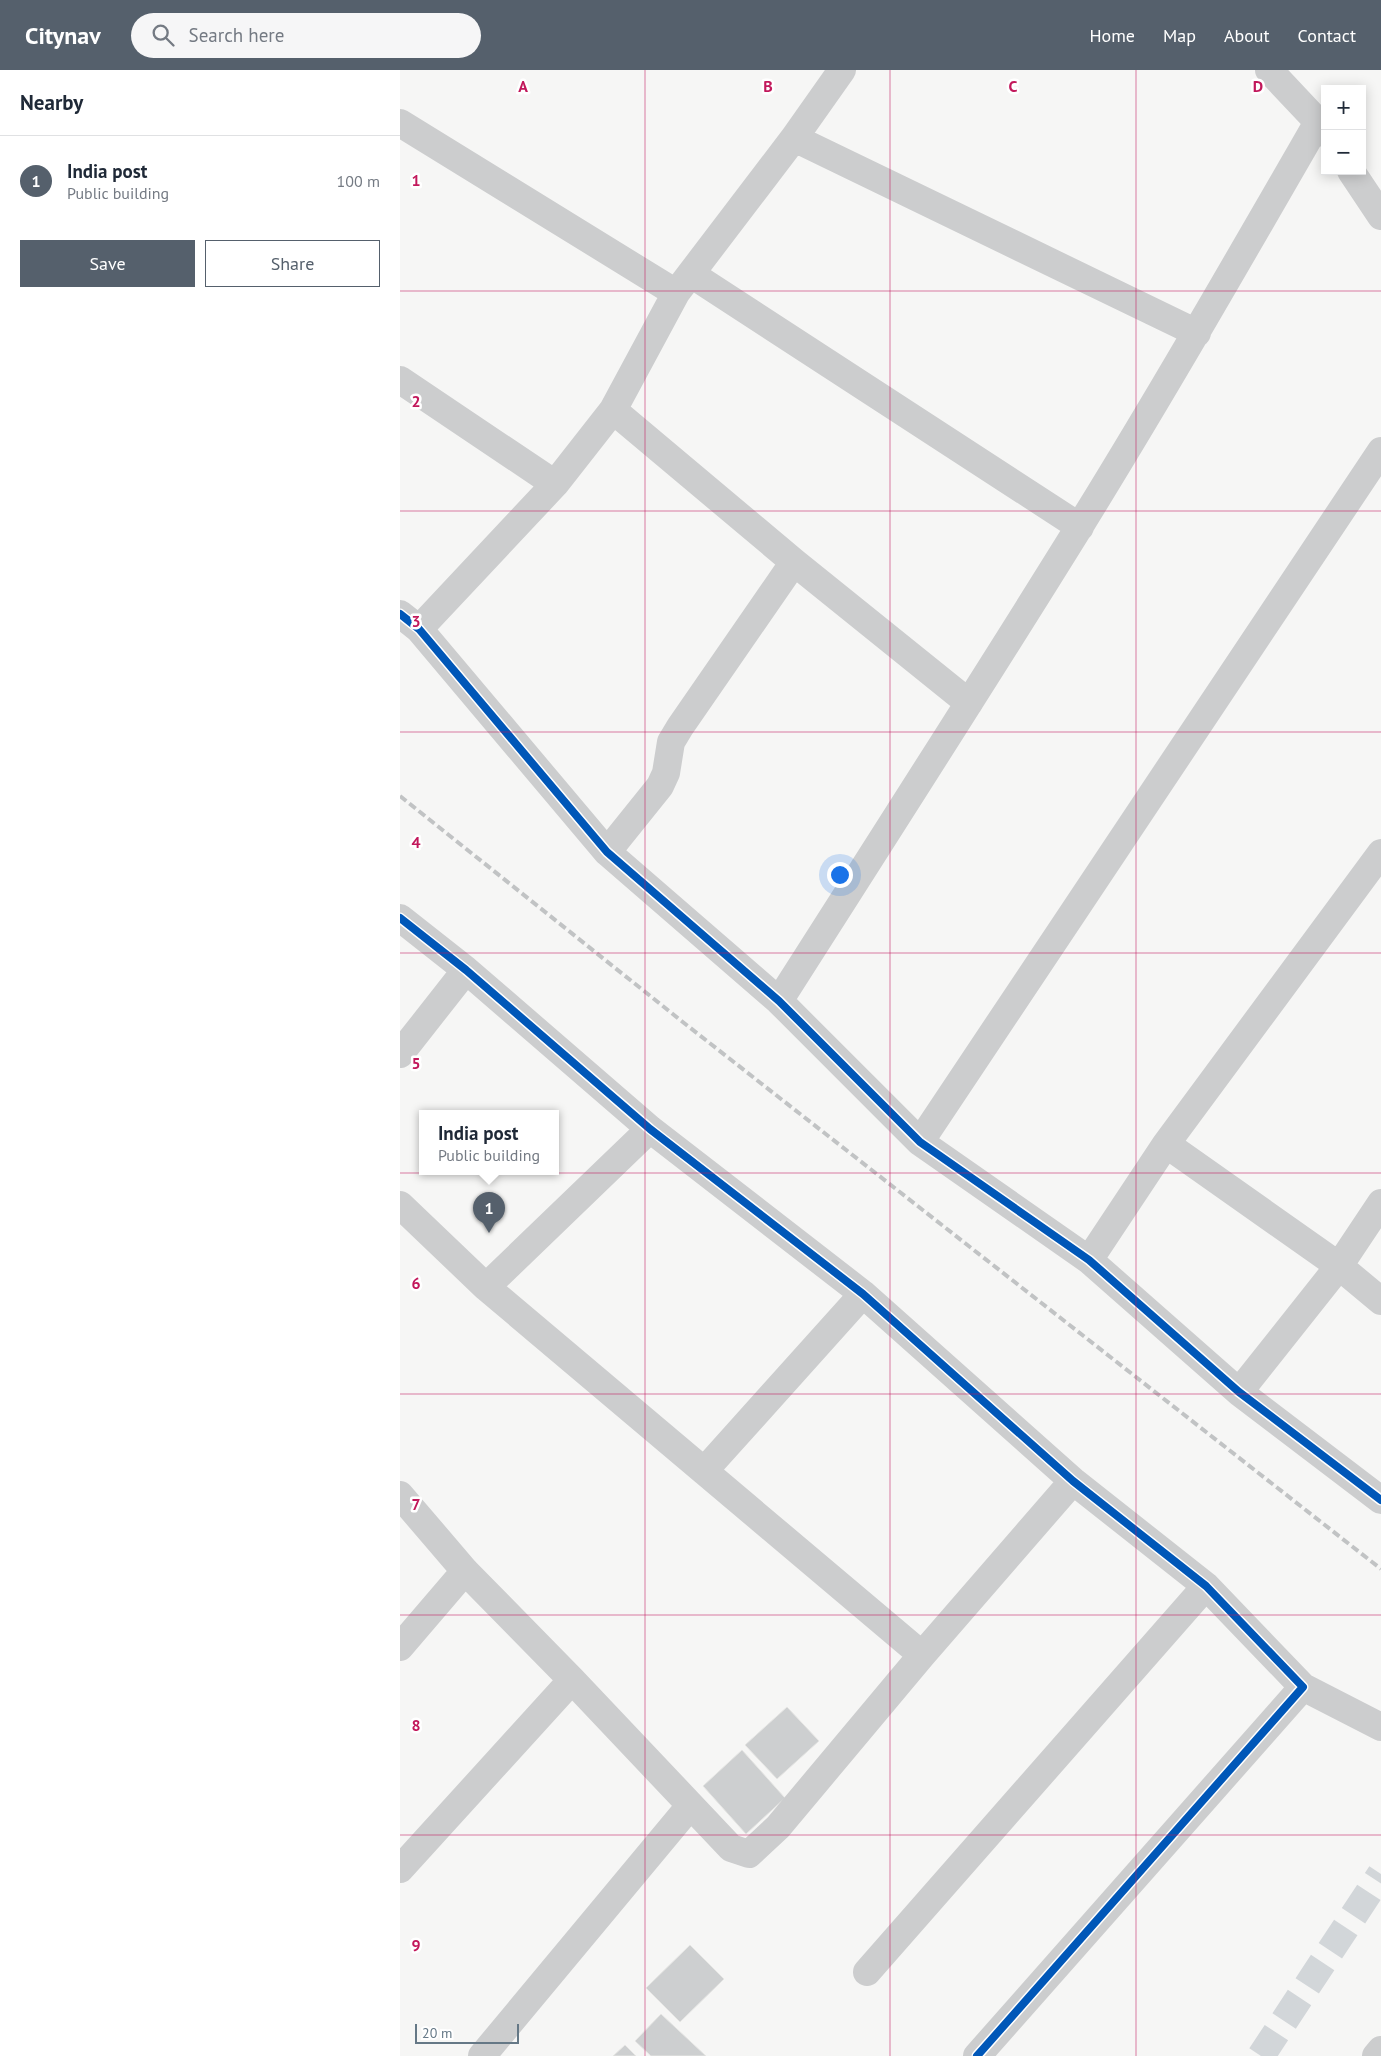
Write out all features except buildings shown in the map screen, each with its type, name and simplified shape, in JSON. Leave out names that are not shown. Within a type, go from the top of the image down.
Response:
[{"type":"street","points":[[842,70],[794,138],[684,283],[613,410],[555,484],[410,622],[607,852],[779,1001],[920,1142],[1089,1260],[1240,1392],[1381,1500]]},
{"type":"street","points":[[779,1001],[1080,527],[1321,128],[1269,70]]},
{"type":"street","points":[[400,122],[684,283],[1080,527]]},
{"type":"street","points":[[794,138],[1197,333]]},
{"type":"street","points":[[1354,175],[1381,216]]},
{"type":"street","points":[[400,380],[555,484]]},
{"type":"street","points":[[613,410],[794,562],[970,703]]},
{"type":"street","points":[[920,1142],[1381,451]]},
{"type":"street","points":[[607,852],[660,786],[666,773],[671,742],[794,562]]},
{"type":"street","points":[[1089,1260],[1166,1144],[1381,853]]},
{"type":"street","points":[[400,918],[466,970],[650,1129],[863,1294],[1073,1480],[1206,1586],[1303,1687],[1381,1727]]},
{"type":"street","points":[[400,1054],[466,970]]},
{"type":"street","points":[[486,1287],[650,1129]]},
{"type":"street","points":[[1166,1144],[1339,1266],[1381,1301]]},
{"type":"street","points":[[1240,1392],[1339,1266],[1381,1203]]},
{"type":"street","points":[[400,1204],[486,1287],[922,1655]]},
{"type":"street","points":[[704,1471],[863,1294]]},
{"type":"street","points":[[400,1495],[466,1571],[572,1680],[690,1806],[731,1848],[749,1854],[778,1827],[922,1655],[1073,1480]]},
{"type":"street","points":[[400,1646],[466,1571]]},
{"type":"street","points":[[867,1972],[1206,1586]]},
{"type":"street","points":[[400,1869],[572,1680]]},
{"type":"street","points":[[977,2056],[1303,1687]]},
{"type":"street","points":[[482,2056],[690,1806]]},
{"type":"street","points":[[1376,2056],[1381,2050]]},
{"type":"tunnel","points":[[1261,2056],[1381,1874]]},
{"type":"railway","points":[[400,796],[684,1023],[1381,1569]]},
{"type":"cycle path","points":[[400,614],[419,629],[607,852],[779,1001],[920,1142],[1089,1260],[1239,1392],[1381,1500]]},
{"type":"cycle path","points":[[400,918],[466,970],[650,1129],[863,1294],[1073,1481],[1206,1586],[1303,1687],[977,2056]]},
{"type":"place","name":"India post","points":[[489,1233]]}]
